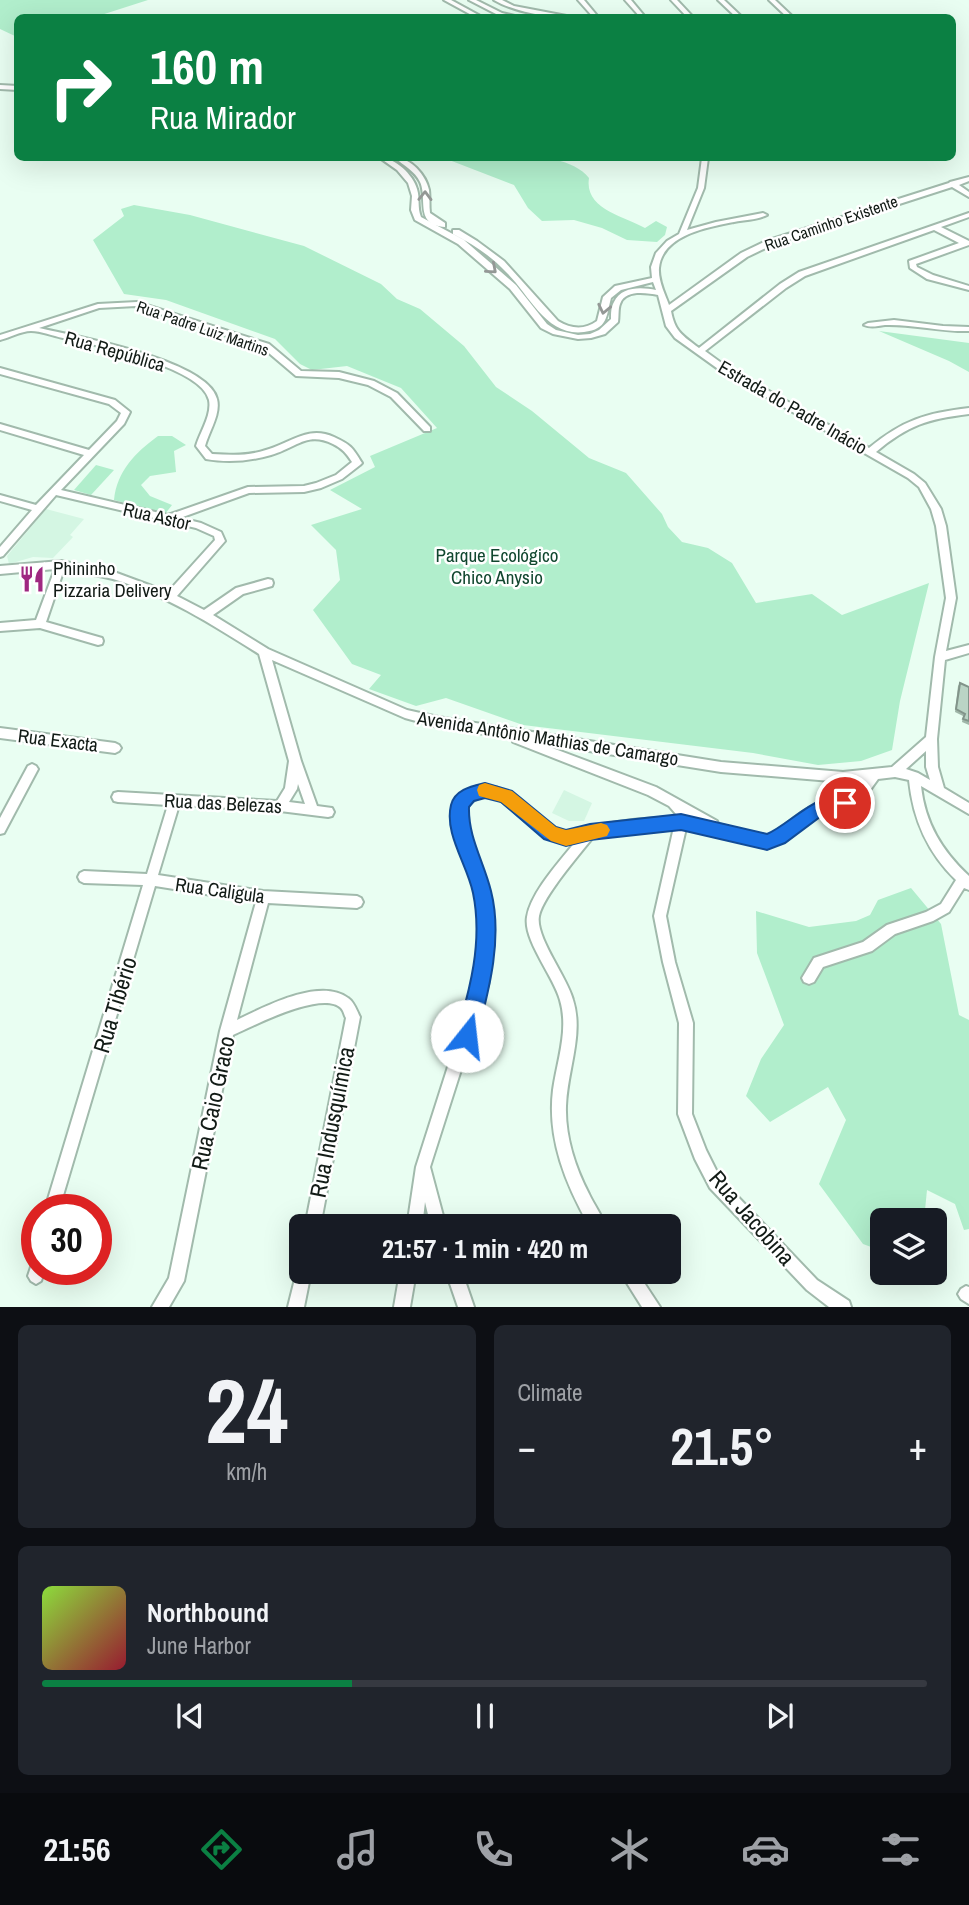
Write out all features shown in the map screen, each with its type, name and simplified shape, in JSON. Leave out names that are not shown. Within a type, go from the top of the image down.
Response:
[{"type":"street","points":[[447,0],[474,14]]},
{"type":"street","points":[[472,0],[500,14]]},
{"type":"street","points":[[497,0],[513,7],[544,12],[577,10]]},
{"type":"street","points":[[522,0],[544,12]]},
{"type":"street","points":[[628,0],[640,14]]},
{"type":"street","points":[[674,0],[688,14]]},
{"type":"street","points":[[721,0],[737,14]]},
{"type":"street","points":[[772,0],[788,14]]},
{"type":"street","points":[[388,161],[400,169],[413,184],[414,212],[418,218],[460,241],[513,287],[544,326],[553,332],[578,337],[598,330],[615,320],[616,304],[621,296],[648,286],[657,279]]},
{"type":"street","points":[[402,161],[425,184],[424,206],[428,216],[479,246],[516,277],[554,323],[568,329],[598,330]]},
{"type":"street","points":[[683,230],[701,188],[705,161]]},
{"type":"street","name":"Rua Caminho Existente","points":[[667,310],[744,255],[769,243],[969,179]]},
{"type":"street","points":[[952,183],[969,195]]},
{"type":"street","points":[[700,351],[678,336],[670,326],[654,270],[659,254],[695,220],[707,189]]},
{"type":"street","points":[[683,230],[763,215]]},
{"type":"street","name":"Estrada do Padre Inácio","points":[[938,788],[932,763],[931,739],[940,657],[951,598],[941,526],[936,509],[922,485],[911,476],[756,389],[700,351],[802,274],[969,215]]},
{"type":"street","points":[[936,228],[967,243]]},
{"type":"street","points":[[967,243],[912,263],[914,268],[930,277],[969,288]]},
{"type":"street","points":[[469,249],[479,246]]},
{"type":"street","points":[[648,286],[662,294]]},
{"type":"street","name":"Rua Padre Luiz Martins","points":[[0,338],[108,304],[146,306],[266,346],[299,374],[339,375],[371,383],[394,395],[427,429]]},
{"type":"street","points":[[868,324],[887,320],[951,330],[969,329]]},
{"type":"street","name":"Rua República","points":[[28,328],[159,360],[205,385],[213,396],[214,407],[200,446],[209,457],[258,457],[316,434],[336,440],[346,447],[357,463],[351,470],[318,486],[304,489],[248,490],[169,518]]},
{"type":"street","points":[[0,371],[112,402],[124,409],[126,416],[38,509],[0,554]]},
{"type":"street","points":[[870,452],[904,425],[918,419],[969,411]]},
{"type":"street","points":[[0,427],[91,454]]},
{"type":"street","name":"Rua Astor","points":[[56,492],[213,530],[220,541],[170,597]]},
{"type":"street","points":[[0,498],[38,509]]},
{"type":"street","points":[[40,624],[61,565]]},
{"type":"street","name":"Avenida Antônio Mathias de Camargo","points":[[0,570],[61,565],[114,576],[170,597],[205,615],[264,652],[405,714],[464,728],[721,767],[843,777],[895,772],[914,776],[969,809]]},
{"type":"street","points":[[205,615],[240,591],[268,583]]},
{"type":"street","points":[[0,627],[40,624],[98,641]]},
{"type":"street","points":[[940,657],[969,649]]},
{"type":"street","points":[[264,652],[295,761],[313,810]]},
{"type":"street","name":"Rua Exacta","points":[[0,733],[115,748]]},
{"type":"street","points":[[506,734],[652,791],[722,830]]},
{"type":"street","points":[[895,772],[931,739]]},
{"type":"street","points":[[914,755],[932,763]]},
{"type":"street","points":[[280,806],[290,789],[295,761]]},
{"type":"street","points":[[0,829],[33,769]]},
{"type":"street","points":[[416,1214],[424,1167],[442,1103],[471,1022],[482,982],[486,919],[482,891],[459,826],[460,804],[474,793],[491,791],[506,796],[551,833],[566,838],[590,832],[681,822],[767,842],[815,810],[845,803],[861,793],[876,773]]},
{"type":"street","points":[[809,978],[819,962],[867,947],[891,929],[929,917],[945,908],[966,881],[934,847],[921,823],[914,776]]},
{"type":"street","name":"Rua das Belezas","points":[[118,797],[280,806],[328,812]]},
{"type":"street","name":"Rua Tibério","points":[[57,1194],[175,800]]},
{"type":"street","points":[[673,803],[682,813],[681,822]]},
{"type":"street","name":"Rua Jacobina","points":[[681,822],[660,916],[669,962],[686,1023],[685,1114],[700,1154],[715,1183],[813,1285],[843,1307]]},
{"type":"street","points":[[590,832],[539,903],[532,919],[536,934],[567,1001],[569,1050],[560,1091],[558,1126],[568,1165],[592,1214]]},
{"type":"street","name":"Rua Caligula","points":[[84,877],[152,880],[263,897],[357,902]]},
{"type":"street","name":"Rua Caio Graco","points":[[160,1307],[177,1281],[228,1031],[263,897]]},
{"type":"street","name":"Rua Indusquímica","points":[[228,1031],[300,1000],[315,997],[344,1000],[350,1007],[353,1017],[315,1214]]},
{"type":"street","points":[[424,1167],[436,1214]]},
{"type":"street","points":[[296,1307],[301,1284]]},
{"type":"street","points":[[402,1307],[406,1284]]},
{"type":"street","points":[[458,1284],[466,1307]]},
{"type":"street","points":[[636,1284],[652,1307]]},
{"type":"shaded area","points":[[46,509],[84,519],[70,535],[73,537],[53,558],[33,557],[9,564],[7,556]]},
{"type":"shaded area","points":[[564,790],[592,803],[584,821],[569,821],[552,813]]},
{"type":"green space","points":[[0,0],[148,0],[104,14],[14,14],[14,36],[0,29]]},
{"type":"green space","points":[[452,161],[561,161],[577,168],[589,178],[589,189],[593,197],[607,210],[645,228],[656,221],[667,227],[665,235],[657,242],[627,240],[602,228],[574,220],[542,221],[528,208],[514,185]]},
{"type":"green space","name":"Parque Ecológico Chico Anysio","points":[[134,205],[190,215],[304,246],[381,284],[397,299],[420,309],[464,346],[496,387],[532,411],[589,458],[626,473],[662,514],[668,527],[682,542],[708,548],[732,563],[756,603],[812,594],[842,615],[929,583],[900,701],[892,750],[861,761],[818,765],[753,753],[523,725],[446,698],[416,706],[369,689],[381,675],[352,664],[313,610],[340,580],[336,550],[311,525],[362,509],[330,490],[375,467],[370,456],[437,428],[401,388],[347,366],[312,370],[300,364],[275,339],[166,300],[124,294],[93,240],[124,216],[121,209]]},
{"type":"green space","points":[[879,331],[969,343],[969,372],[949,361]]},
{"type":"green space","points":[[158,436],[172,436],[186,445],[174,451],[176,472],[150,476],[141,485],[150,496],[172,505],[165,514],[114,500],[123,471],[142,449]]},
{"type":"green space","points":[[96,465],[114,470],[91,495],[74,490]]},
{"type":"green space","points":[[911,888],[941,924],[959,1015],[969,1020],[969,1229],[964,1230],[955,1204],[927,1190],[925,1208],[870,1208],[870,1247],[863,1244],[819,1184],[846,1120],[828,1087],[770,1122],[746,1096],[761,1059],[784,1025],[757,953],[756,911],[809,927],[856,921],[870,915],[878,900]]},
{"type":"building","points":[[960,683],[969,687],[969,721],[963,719],[965,714],[956,709]]},
{"type":"slow traffic","points":[[485,790],[506,796],[551,833],[566,838],[601,830]]},
{"type":"place","name":"Phininho Pizzaria Delivery","points":[[32,579]]},
{"type":"route","points":[[467,1036],[482,982],[486,919],[482,891],[459,826],[460,804],[468,795],[485,790],[506,796],[536,823],[551,833],[566,838],[590,832],[681,822],[767,842],[815,810],[845,803]]}]
